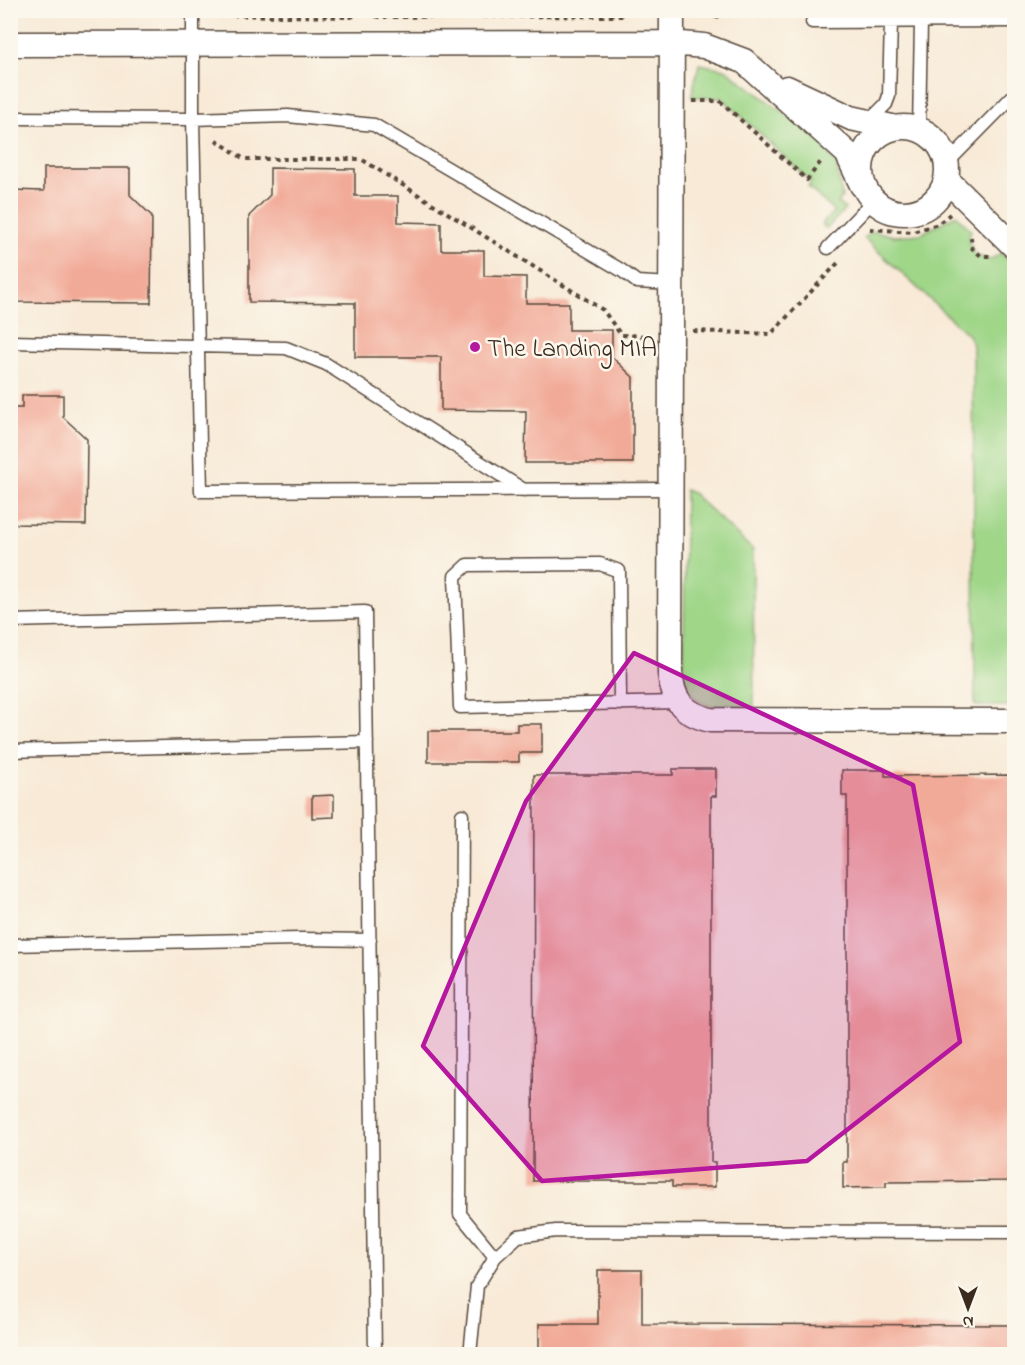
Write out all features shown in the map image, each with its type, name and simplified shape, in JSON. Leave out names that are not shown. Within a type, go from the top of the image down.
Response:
[{"type":"street","points":[[672,10],[670,673],[672,691],[677,702],[686,711],[710,720],[1014,721]]},
{"type":"street","points":[[10,45],[671,43],[704,46],[726,52],[744,61],[763,77],[847,153],[867,193],[893,212],[916,212],[930,205],[940,194],[947,172]]},
{"type":"street","points":[[763,77],[867,123],[892,128]]},
{"type":"street","points":[[867,193],[860,167],[864,150],[876,136],[892,128],[906,126],[920,129],[933,137],[942,148],[947,172],[1007,248]]},
{"type":"lane","points":[[193,10],[196,346],[201,491],[672,489]]},
{"type":"lane","points":[[812,22],[1014,21]]},
{"type":"lane","points":[[867,123],[886,104],[889,96],[891,22]]},
{"type":"lane","points":[[920,129],[921,22]]},
{"type":"lane","points":[[947,172],[1014,95]]},
{"type":"lane","points":[[10,117],[193,119],[288,116],[374,125],[611,264],[637,282],[671,284]]},
{"type":"lane","points":[[828,248],[867,193]]},
{"type":"lane","points":[[10,342],[286,348],[326,364],[526,491]]},
{"type":"lane","points":[[620,705],[619,571],[600,564],[466,565],[454,576],[460,707],[620,705],[677,702]]},
{"type":"lane","points":[[10,621],[365,612],[375,1354]]},
{"type":"lane","points":[[10,751],[367,742]]},
{"type":"lane","points":[[462,815],[460,1214],[495,1257]]},
{"type":"lane","points":[[10,945],[301,939],[370,940]]},
{"type":"lane","points":[[471,1353],[477,1286],[495,1257],[518,1236],[556,1231],[1014,1232]]},
{"type":"path","points":[[217,10],[221,15],[316,17],[351,17],[363,12],[379,17],[624,16]]},
{"type":"path","points":[[689,101],[720,101],[807,180],[826,151]]},
{"type":"path","points":[[216,140],[244,159],[362,159],[603,310],[621,335],[657,337]]},
{"type":"path","points":[[862,237],[875,228],[914,232],[938,224],[956,212]]},
{"type":"path","points":[[974,230],[972,248],[981,256],[994,256],[1007,248]]},
{"type":"path","points":[[687,331],[771,334],[840,260]]},
{"type":"highlighted area","points":[[634,653],[913,785],[960,1042],[807,1161],[542,1181],[423,1046],[526,801]]},
{"type":"green space","points":[[699,64],[725,69],[827,145],[824,149],[836,163],[842,197],[838,203],[845,209],[827,228],[823,226],[823,223],[834,211],[808,187],[811,182],[722,98],[691,97]]},
{"type":"green space","points":[[956,215],[971,230],[968,240],[975,255],[990,260],[1001,253],[1014,266],[1014,706],[975,706],[973,345],[968,335],[864,238],[874,231],[894,236],[921,234]]},
{"type":"green space","points":[[685,490],[692,493],[753,550],[754,708],[722,708],[705,705],[690,693],[684,682]]},
{"type":"building","points":[[44,168],[130,168],[130,195],[152,216],[151,303],[10,302],[10,190],[44,191]]},
{"type":"building","points":[[270,168],[355,169],[355,196],[398,196],[398,222],[441,223],[441,250],[484,250],[484,276],[526,277],[526,303],[569,303],[569,330],[612,330],[612,357],[633,377],[633,463],[525,463],[526,411],[441,410],[441,357],[355,357],[355,303],[249,302],[249,216],[270,195]]},
{"type":"building","points":[[22,395],[63,395],[63,417],[87,439],[86,525],[10,524],[10,408],[22,408]]},
{"type":"building","points":[[517,724],[542,724],[542,753],[519,753],[519,762],[428,762],[428,731],[517,731]]},
{"type":"building","points":[[673,769],[716,769],[716,796],[711,796],[711,1162],[715,1162],[715,1187],[672,1187],[672,1181],[533,1181],[534,775],[673,775]]},
{"type":"building","points":[[842,770],[885,770],[885,776],[1014,775],[1014,1181],[886,1182],[886,1187],[843,1188],[843,1162],[847,1162],[847,796],[842,796]]},
{"type":"building","points":[[334,795],[334,817],[312,818],[312,796]]},
{"type":"building","points":[[598,1270],[642,1270],[642,1324],[1014,1325],[1014,1354],[539,1354],[539,1324],[598,1324]]},
{"type":"place","name":"The Landing MIA","points":[[475,347]]}]
